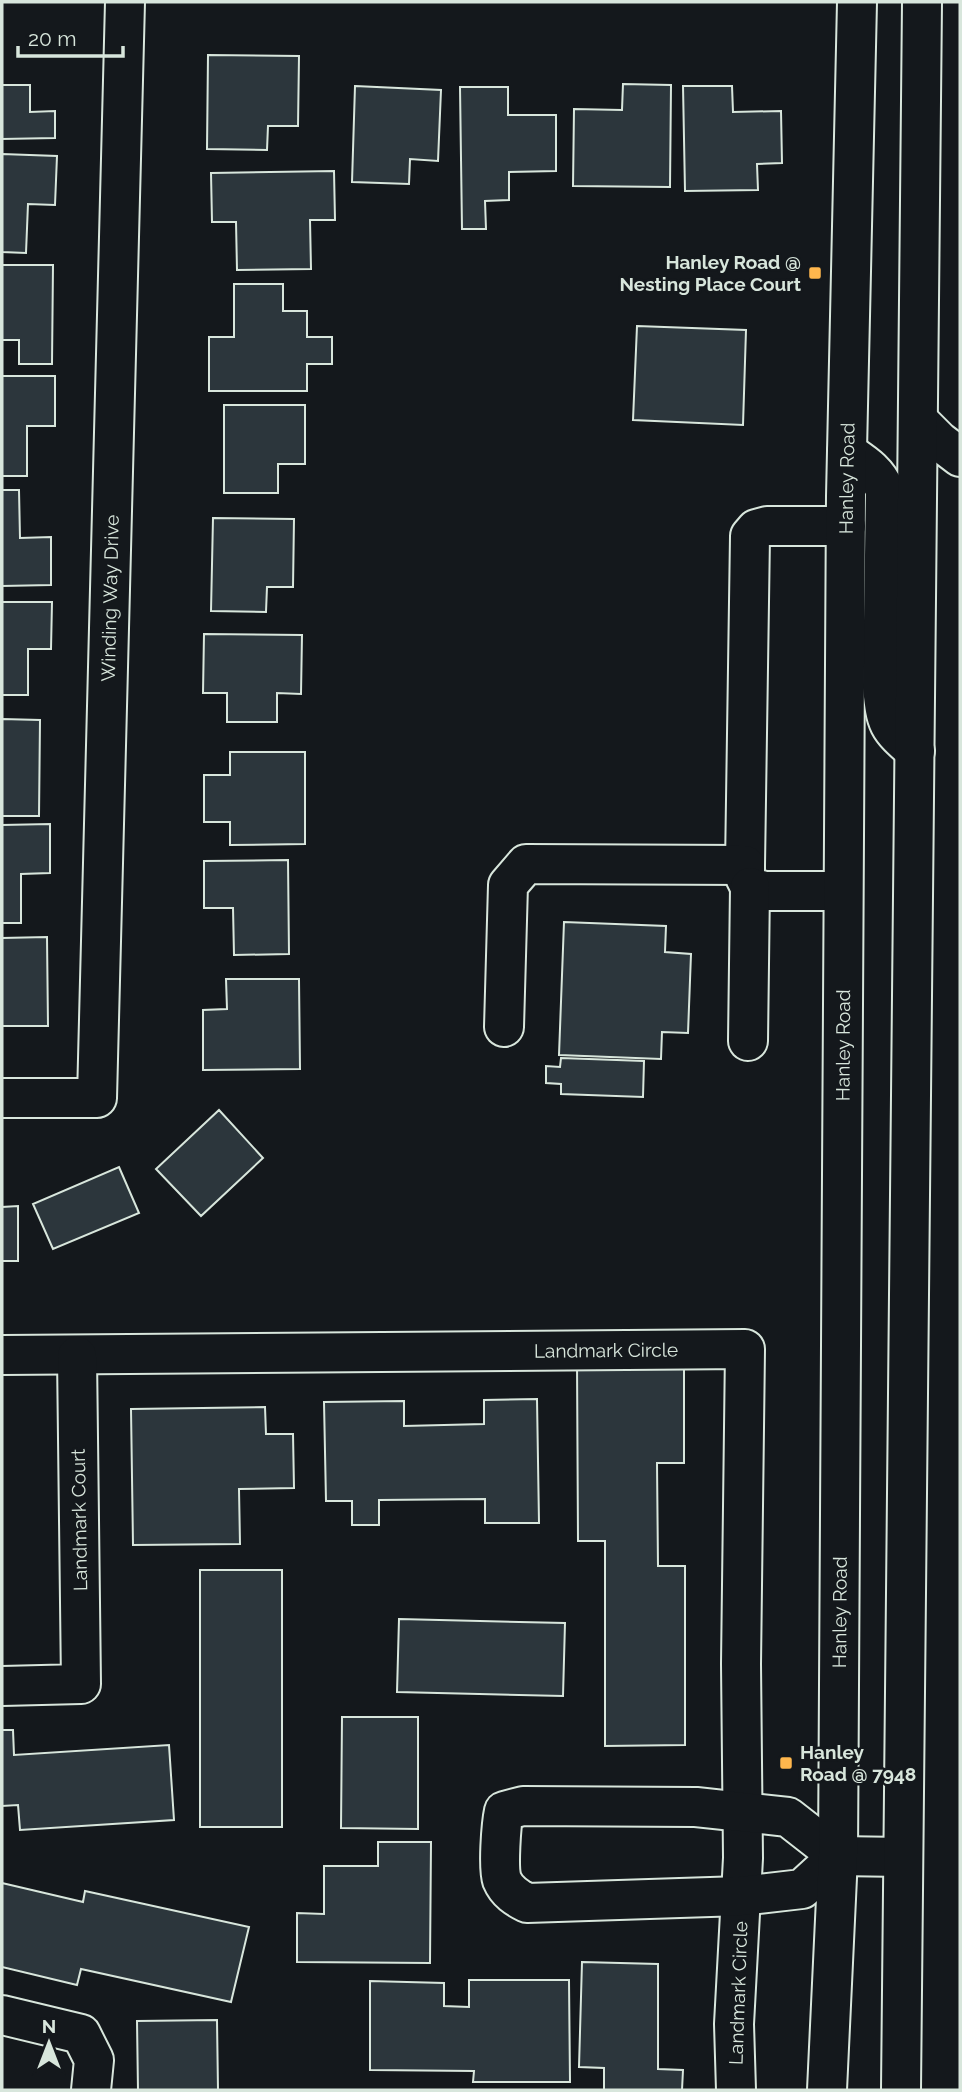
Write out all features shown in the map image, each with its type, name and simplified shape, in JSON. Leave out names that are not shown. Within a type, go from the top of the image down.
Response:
[{"type":"main road","name":"Winding Way Drive","points":[[2,1098],[97,1098],[125,2]]},
{"type":"main road","name":"Hanley Road","points":[[827,2090],[838,1856],[846,526],[857,2]]},
{"type":"main road","points":[[901,2090],[922,2]]},
{"type":"main road","points":[[918,420],[960,457]]},
{"type":"main road","points":[[847,452],[871,469],[885,490],[884,706],[887,723],[894,733],[915,751]]},
{"type":"main road","points":[[748,1041],[750,536],[756,528],[767,526],[846,526]]},
{"type":"main road","points":[[503,1027],[508,885],[526,864],[748,876],[765,891],[844,891]]},
{"type":"main road","name":"Landmark Circle","points":[[2,1355],[746,1349],[741,1664],[743,1813],[734,2024],[736,2090]]},
{"type":"main road","name":"Landmark Court","points":[[2,1686],[81,1684],[77,1356]]},
{"type":"main road","points":[[741,1896],[527,1903],[512,1895],[501,1879],[501,1826],[504,1811],[523,1806],[696,1807],[788,1817],[838,1856],[903,1857]]},
{"type":"main road","name":"Landmark Circle","points":[[741,1896],[802,1889],[838,1856]]},
{"type":"main road","points":[[2,2015],[82,2034],[94,2060],[91,2090]]},
{"type":"building","points":[[208,55],[299,56],[298,126],[268,126],[267,150],[207,149]]},
{"type":"building","points":[[623,84],[671,85],[670,187],[573,186],[574,109],[622,110]]},
{"type":"building","points":[[2,85],[30,85],[30,112],[55,111],[55,138],[2,139]]},
{"type":"building","points":[[355,86],[441,90],[438,161],[410,159],[409,184],[352,182]]},
{"type":"building","points":[[683,86],[732,86],[733,112],[781,111],[782,163],[757,164],[758,190],[685,191]]},
{"type":"building","points":[[460,87],[508,87],[508,115],[556,115],[556,171],[509,172],[509,200],[485,201],[486,229],[462,229]]},
{"type":"building","points":[[2,154],[57,156],[55,205],[28,204],[26,253],[2,252]]},
{"type":"building","points":[[334,171],[335,220],[310,220],[311,269],[237,270],[236,222],[212,222],[211,173]]},
{"type":"building","points":[[2,265],[53,265],[52,364],[19,364],[19,340],[2,340]]},
{"type":"building","points":[[234,284],[283,284],[283,311],[307,311],[307,337],[332,337],[332,364],[307,364],[307,391],[209,391],[209,337],[234,337]]},
{"type":"building","points":[[637,326],[746,330],[743,425],[633,420]]},
{"type":"building","points":[[2,376],[55,376],[55,426],[27,426],[27,476],[2,476]]},
{"type":"building","points":[[224,405],[305,405],[305,464],[278,464],[278,493],[224,493]]},
{"type":"building","points":[[2,490],[19,490],[20,538],[51,537],[51,585],[2,586]]},
{"type":"building","points":[[213,518],[294,519],[293,587],[267,587],[266,612],[211,611]]},
{"type":"building","points":[[2,602],[52,602],[51,649],[28,649],[28,695],[2,695]]},
{"type":"building","points":[[204,634],[302,635],[301,694],[277,693],[277,722],[227,722],[227,693],[203,693]]},
{"type":"building","points":[[2,719],[40,720],[39,816],[2,816]]},
{"type":"building","points":[[230,752],[305,752],[305,844],[230,845],[230,822],[204,822],[204,775],[230,775]]},
{"type":"building","points":[[50,824],[50,873],[21,874],[21,923],[2,923],[2,825]]},
{"type":"building","points":[[288,860],[289,954],[234,955],[233,908],[204,908],[204,861]]},
{"type":"building","points":[[564,922],[666,926],[665,952],[691,954],[688,1033],[662,1032],[661,1059],[559,1055]]},
{"type":"building","points":[[47,937],[48,1026],[2,1026],[2,938]]},
{"type":"building","points":[[226,979],[299,979],[300,1069],[203,1070],[203,1010],[227,1009]]},
{"type":"building","points":[[561,1058],[644,1061],[643,1097],[561,1094],[561,1084],[546,1083],[546,1066],[560,1067]]},
{"type":"building","points":[[219,1110],[263,1158],[201,1216],[156,1169]]},
{"type":"building","points":[[119,1167],[139,1213],[53,1249],[33,1204]]},
{"type":"building","points":[[18,1206],[18,1261],[2,1261],[2,1207]]},
{"type":"building","points":[[684,1361],[684,1463],[657,1463],[658,1566],[685,1566],[685,1745],[605,1746],[605,1541],[578,1541],[577,1362]]},
{"type":"building","points":[[537,1399],[539,1523],[485,1523],[485,1499],[379,1500],[379,1525],[352,1525],[352,1501],[326,1501],[324,1402],[404,1401],[404,1426],[484,1424],[484,1400]]},
{"type":"building","points":[[265,1407],[266,1434],[293,1434],[294,1488],[239,1489],[240,1544],[133,1545],[131,1409]]},
{"type":"building","points":[[200,1570],[282,1570],[282,1827],[200,1827]]},
{"type":"building","points":[[399,1619],[565,1623],[563,1696],[397,1692]]},
{"type":"building","points":[[342,1717],[418,1717],[418,1829],[341,1828]]},
{"type":"building","points":[[2,1730],[13,1730],[14,1755],[169,1745],[174,1820],[20,1830],[18,1805],[2,1806]]},
{"type":"building","points":[[378,1842],[431,1842],[430,1963],[297,1962],[297,1913],[324,1914],[324,1866],[378,1866]]},
{"type":"building","points":[[2,1883],[83,1902],[85,1891],[249,1927],[231,2002],[81,1969],[77,1985],[2,1967]]},
{"type":"building","points":[[582,1962],[658,1964],[658,2069],[683,2070],[682,2090],[604,2090],[604,2068],[579,2067]]},
{"type":"building","points":[[469,1980],[569,1980],[570,2082],[473,2082],[474,2071],[370,2070],[370,1981],[444,1983],[444,2006],[469,2007]]},
{"type":"building","points":[[217,2020],[218,2090],[138,2090],[137,2021]]},
{"type":"place","name":"Hanley Road @ Nesting Place Court","points":[[815,273]]},
{"type":"place","name":"Hanley Road @ 7948","points":[[786,1763]]}]
